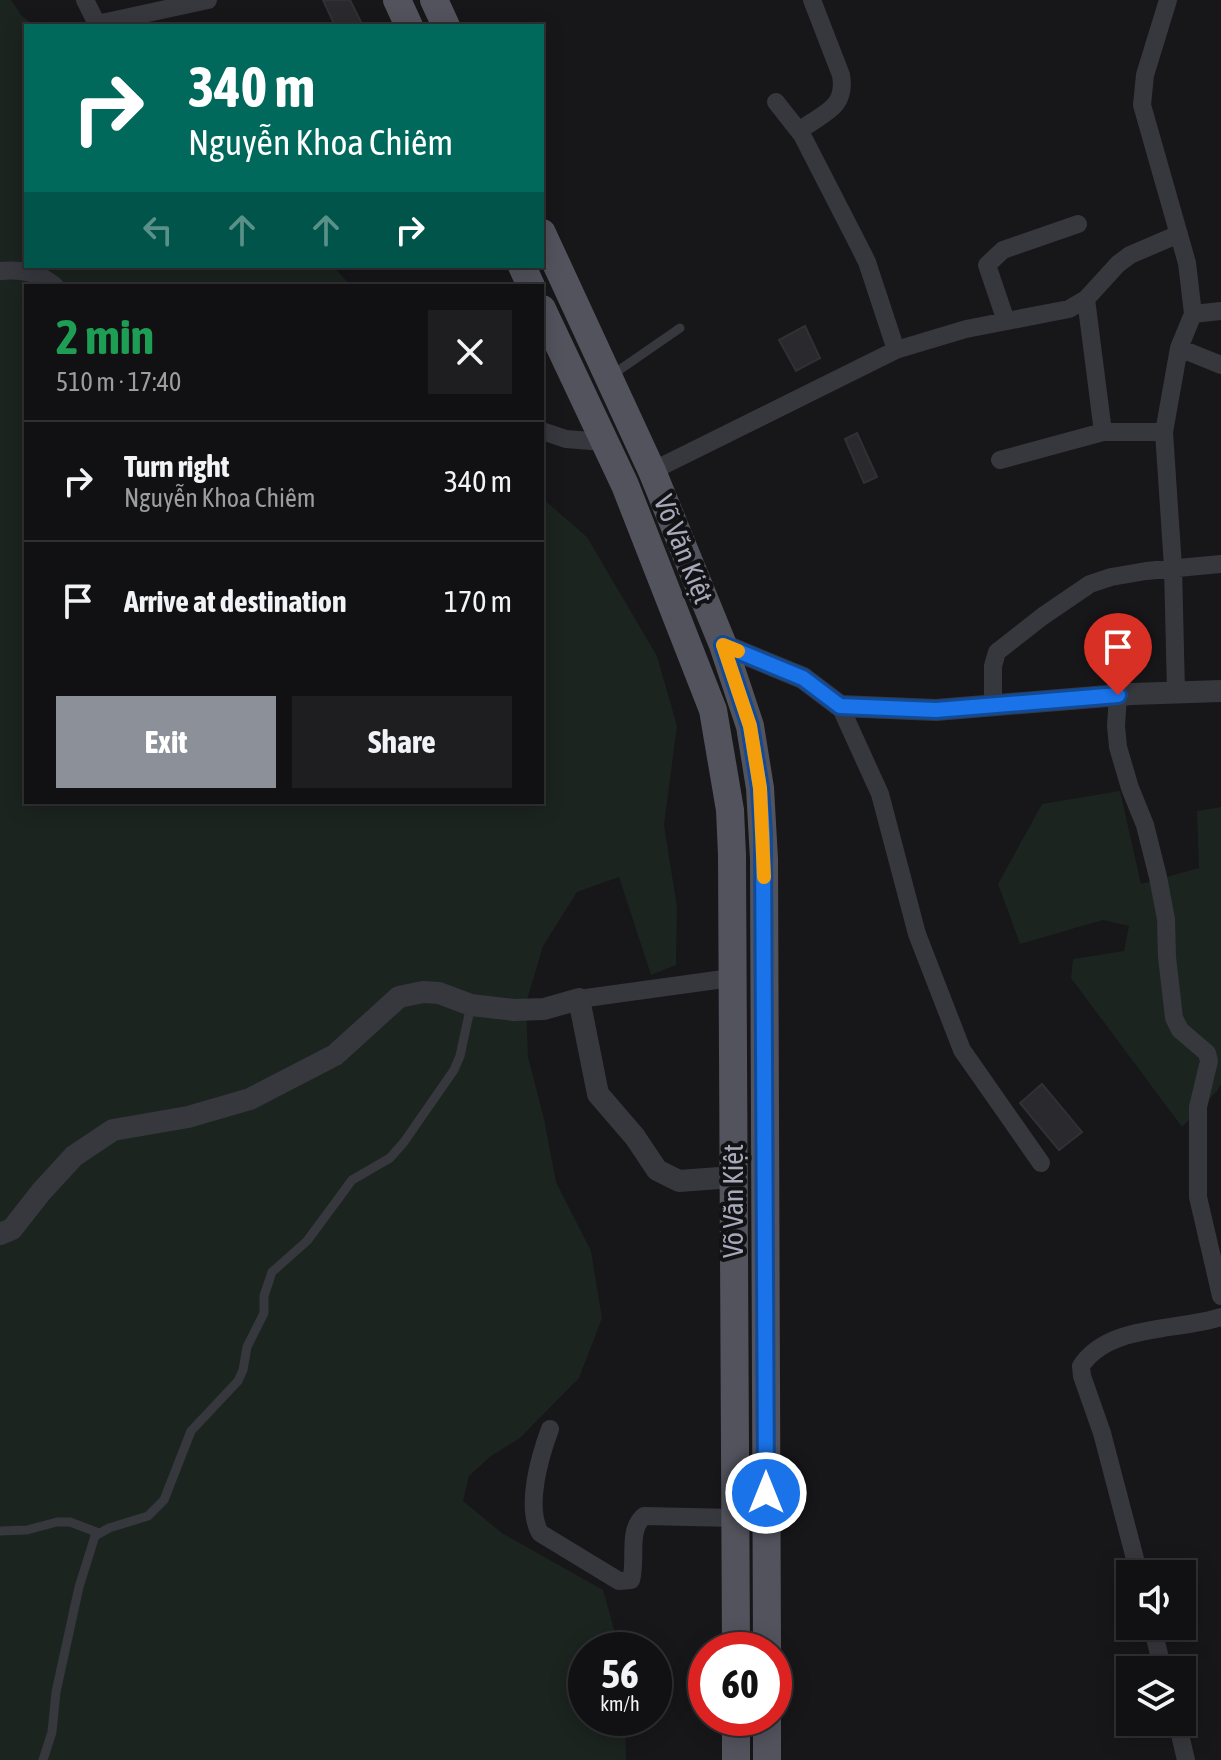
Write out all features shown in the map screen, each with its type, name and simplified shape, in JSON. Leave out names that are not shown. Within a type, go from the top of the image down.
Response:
[{"type":"main road","points":[[397,0],[408,24]]},
{"type":"main road","points":[[434,0],[445,24]]},
{"type":"main road","name":"Võ Văn Kiệt","points":[[544,237],[652,471],[723,645],[750,726],[760,788],[764,859],[767,1632]]},
{"type":"main road","name":"Võ Văn Kiệt","points":[[544,313],[625,485],[713,710],[730,810],[736,1632]]},
{"type":"main road","points":[[693,657],[723,645]]},
{"type":"main road","points":[[733,1177],[765,1178]]},
{"type":"main road","points":[[736,1736],[736,1760]]},
{"type":"main road","points":[[767,1736],[767,1760]]},
{"type":"street","points":[[85,0],[97,24],[178,3],[208,0]]},
{"type":"street","points":[[799,131],[837,105],[843,87],[812,0]]},
{"type":"street","points":[[1168,0],[1145,75],[1142,105],[1187,263],[1193,314],[1179,348],[1164,432],[1173,567],[1176,692]]},
{"type":"street","points":[[776,102],[799,131],[867,262],[896,350]]},
{"type":"street","points":[[1006,321],[987,265],[1003,250],[1078,224]]},
{"type":"street","points":[[652,471],[896,350],[966,329],[1069,309],[1086,299],[1130,255],[1179,234]]},
{"type":"street","points":[[0,271],[27,271],[41,275],[52,284]]},
{"type":"street","points":[[1086,299],[1103,432]]},
{"type":"street","points":[[1193,314],[1221,311]]},
{"type":"street","points":[[1179,348],[1221,365]]},
{"type":"street","points":[[544,432],[586,443],[604,442]]},
{"type":"street","points":[[1000,460],[1103,432],[1164,432]]},
{"type":"street","points":[[993,705],[994,657],[1002,646],[1090,584],[1111,577],[1173,567],[1221,564]]},
{"type":"street","points":[[723,645],[803,678],[840,706],[880,794],[917,934],[962,1050],[1041,1163]]},
{"type":"street","points":[[840,706],[936,710],[1118,695],[1221,691]]},
{"type":"street","points":[[1118,695],[1118,747],[1145,825],[1166,919],[1174,1018],[1180,1030],[1207,1053],[1209,1061],[1198,1107],[1198,1197],[1221,1296]]},
{"type":"street","points":[[0,1234],[12,1229],[74,1156],[113,1130],[188,1117],[250,1099],[335,1055],[399,997],[423,992],[439,993],[471,1005],[514,1010],[544,1009],[579,999],[731,978]]},
{"type":"street","points":[[579,999],[598,1094],[635,1137],[657,1170],[679,1181],[733,1177]]},
{"type":"street","points":[[1135,1560],[1081,1366],[1113,1339],[1221,1317]]},
{"type":"street","points":[[550,1429],[536,1479],[536,1525],[540,1533],[619,1581],[631,1580],[634,1532],[638,1521],[644,1516],[735,1518]]},
{"type":"street","points":[[1180,1736],[1186,1760]]},
{"type":"lane","points":[[609,377],[680,328]]},
{"type":"lane","points":[[43,1760],[52,1732],[56,1692],[90,1547],[99,1533],[148,1516],[156,1510],[172,1483],[191,1431],[238,1381],[247,1347],[264,1313],[264,1296],[272,1272],[307,1241],[352,1180],[390,1158],[404,1142],[454,1070],[471,1005]]},
{"type":"lane","points":[[0,1531],[27,1530],[70,1522],[99,1533]]},
{"type":"shaded area","points":[[0,0],[11,0],[32,24],[24,24],[24,268],[335,268],[349,284],[24,284],[24,804],[544,804],[544,500],[587,537],[657,656],[677,726],[664,825],[677,907],[676,965],[651,975],[619,877],[577,892],[543,946],[526,1003],[528,1057],[556,1182],[591,1251],[602,1318],[579,1378],[520,1438],[491,1456],[469,1476],[463,1501],[502,1533],[603,1590],[615,1632],[568,1632],[568,1736],[625,1736],[626,1760],[0,1760]]},
{"type":"shaded area","points":[[1120,791],[1141,884],[1199,868],[1197,811],[1221,807],[1221,1084],[1182,1127],[1071,978],[1073,959],[1124,951],[1129,926],[1103,920],[1020,944],[998,884],[1042,804]]},
{"type":"building","points":[[323,0],[350,0],[362,24],[334,24]]},
{"type":"building","points":[[805,326],[820,358],[796,371],[779,340]]},
{"type":"building","points":[[857,433],[877,477],[864,483],[845,439]]},
{"type":"building","points":[[1042,1084],[1082,1132],[1059,1150],[1020,1103]]},
{"type":"slow traffic","points":[[738,651],[723,645],[750,726],[760,788],[764,877]]},
{"type":"route","points":[[766,1493],[763,835],[760,788],[750,726],[723,645],[803,678],[840,706],[936,710],[1118,695]]}]
